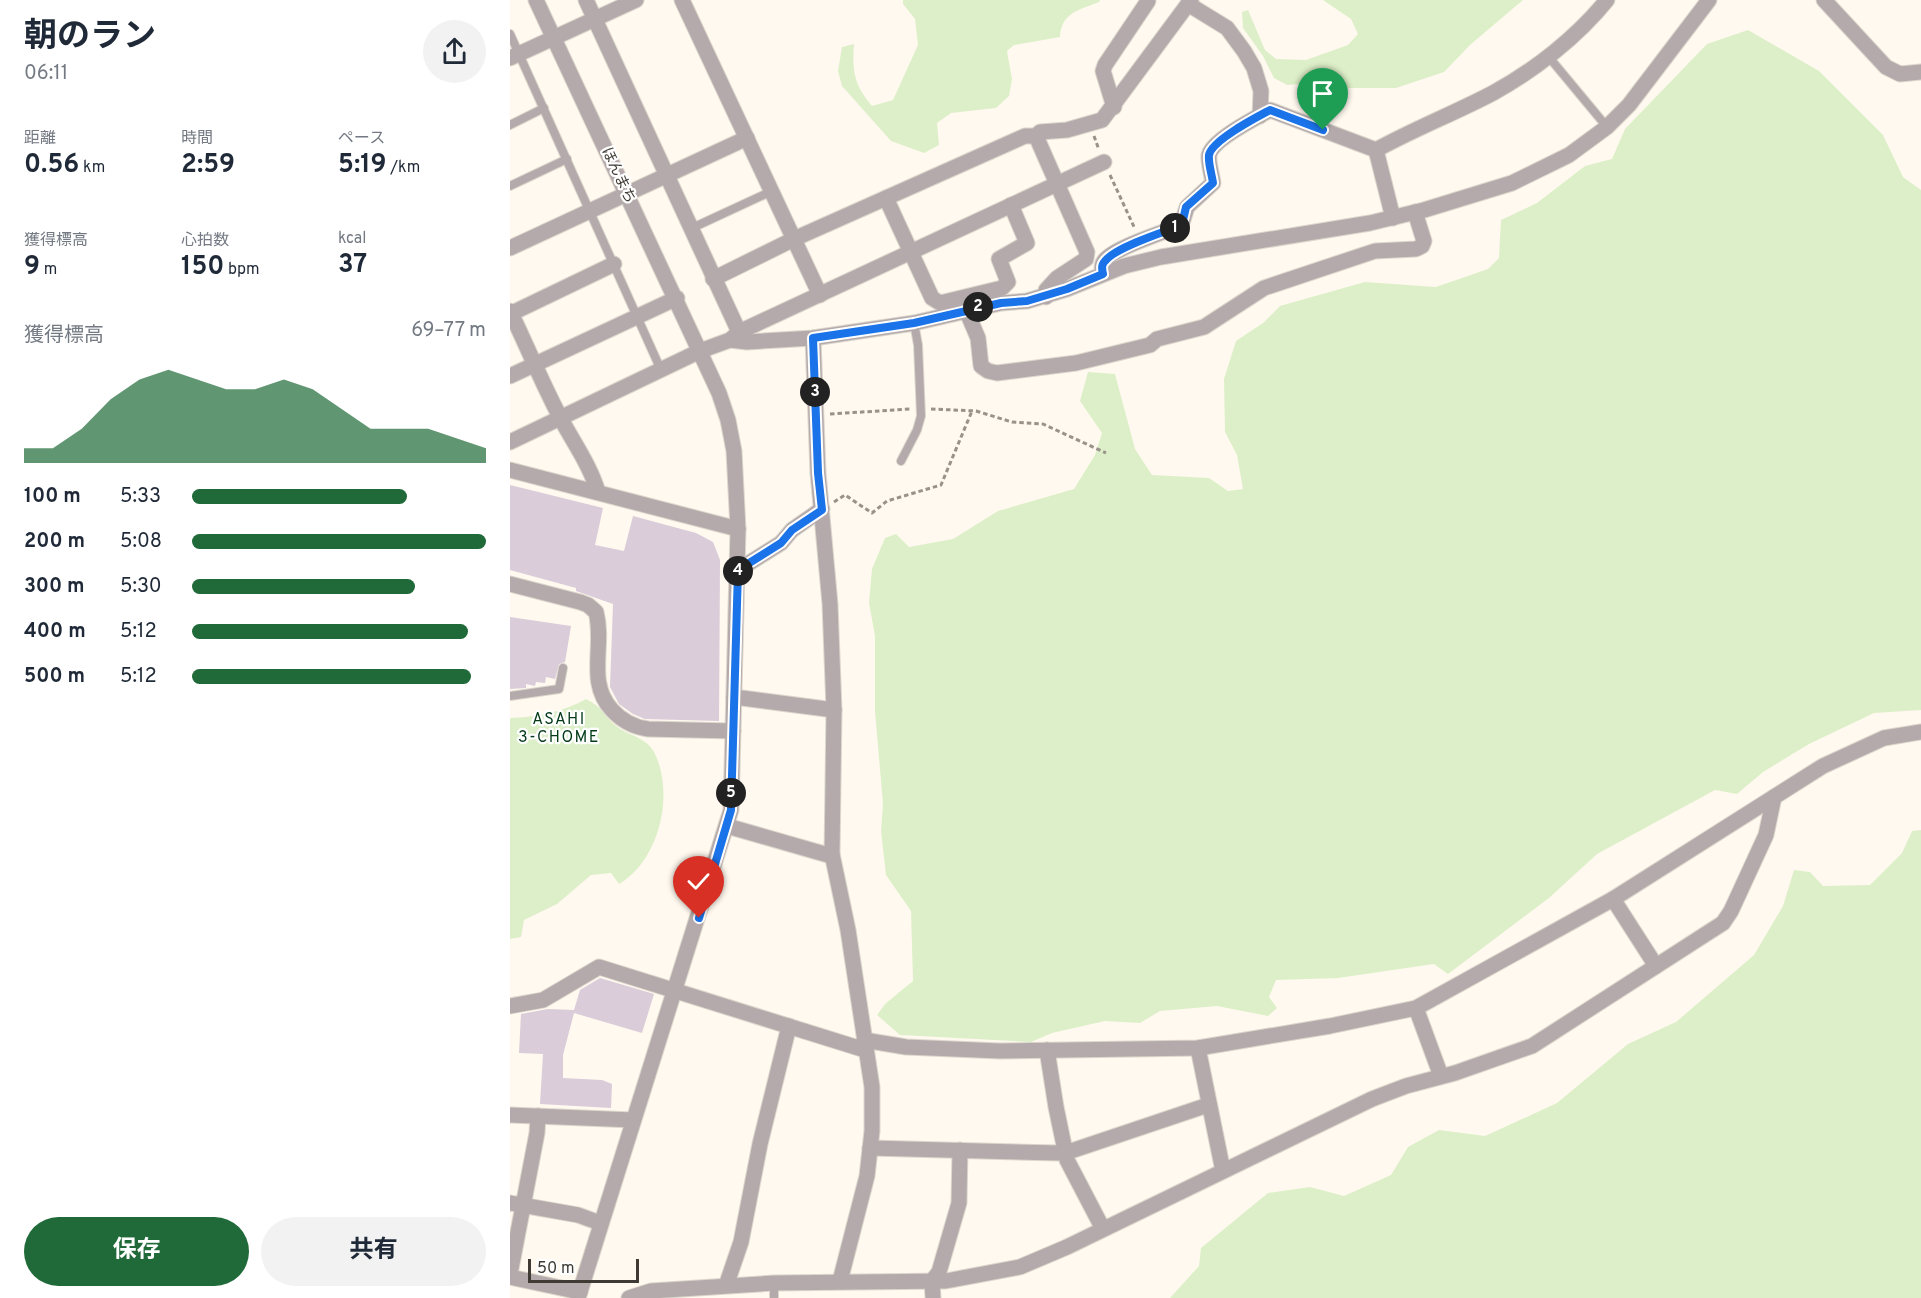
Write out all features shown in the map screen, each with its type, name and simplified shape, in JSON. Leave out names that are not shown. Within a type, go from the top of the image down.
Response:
[{"type":"street","name":"ほんまち","points":[[536,0],[628,193],[700,351],[728,420],[734,451],[738,529],[731,810],[579,1295]]},
{"type":"street","points":[[586,0],[713,279],[734,336],[747,342],[813,338],[914,323],[966,310],[1046,297],[1103,274],[1170,255],[1330,231],[1393,218],[1512,183],[1569,155],[1607,127],[1629,105],[1709,0]]},
{"type":"street","points":[[515,56],[636,0]]},
{"type":"street","points":[[682,0],[820,295]]},
{"type":"street","points":[[1103,274],[1102,266],[1105,260],[1142,241],[1177,227],[1183,220],[1186,207],[1213,183],[1209,154],[1215,145],[1270,110],[1376,150],[1494,93],[1548,56],[1595,15],[1607,0]]},
{"type":"street","points":[[1114,107],[1103,71],[1148,1]]},
{"type":"street","points":[[713,279],[794,239],[1025,136],[1036,136],[1040,132],[1067,130],[1102,120],[1114,107],[1189,2],[1227,28],[1244,51],[1254,68],[1261,91],[1260,116]]},
{"type":"street","points":[[1830,2],[1886,67],[1900,74],[1921,72]]},
{"type":"street","points":[[1036,136],[1087,252],[1086,259],[1057,278],[1046,290],[1046,297]]},
{"type":"street","points":[[510,248],[747,138]]},
{"type":"street","points":[[1376,150],[1393,218]]},
{"type":"street","points":[[510,442],[1104,162]]},
{"type":"street","points":[[886,198],[932,298],[940,303],[1002,288],[1008,282],[999,259],[1027,243],[1011,206]]},
{"type":"street","points":[[966,310],[978,338],[981,366],[988,371],[997,373],[1076,363],[1150,345],[1158,339],[1204,327],[1264,288],[1375,251],[1416,249],[1422,246],[1424,241],[1415,212]]},
{"type":"street","points":[[598,492],[576,442],[560,419],[510,313],[614,264]]},
{"type":"street","points":[[510,376],[676,298]]},
{"type":"street","points":[[813,338],[818,473],[834,710],[832,854],[848,930],[872,1087],[867,1176],[840,1281]]},
{"type":"street","points":[[510,470],[738,529]]},
{"type":"street","points":[[738,570],[781,543],[792,530],[822,510]]},
{"type":"street","points":[[510,584],[588,605],[596,612],[600,636],[597,678],[600,694],[623,720],[636,727],[648,729],[733,732]]},
{"type":"street","points":[[734,697],[834,710]]},
{"type":"street","points":[[510,1006],[543,1000],[599,967],[789,1026],[864,1045],[1047,1050],[1198,1048],[1330,1026],[1416,1008],[1613,899],[1823,766],[1884,738],[1921,732]]},
{"type":"street","points":[[629,1298],[651,1291],[728,1285],[774,1290],[840,1281],[932,1281],[981,1276],[1020,1267],[1372,1099],[1533,1046],[1723,922],[1731,911],[1766,835],[1774,797]]},
{"type":"street","points":[[727,826],[828,855],[832,854]]},
{"type":"street","points":[[1613,899],[1656,966]]},
{"type":"street","points":[[1416,1008],[1441,1076]]},
{"type":"street","points":[[728,1285],[741,1242],[760,1144],[789,1026]]},
{"type":"street","points":[[1198,1048],[1223,1170]]},
{"type":"street","points":[[1047,1050],[1065,1152],[1103,1229]]},
{"type":"street","points":[[870,1148],[1065,1152],[1208,1105]]},
{"type":"street","points":[[510,1115],[633,1120]]},
{"type":"street","points":[[538,1116],[517,1204],[510,1276],[579,1295]]},
{"type":"street","points":[[933,1298],[932,1281],[939,1272],[958,1203],[960,1150]]},
{"type":"street","points":[[517,1204],[578,1215],[600,1223]]},
{"type":"lane","points":[[510,34],[515,56],[544,108],[661,370]]},
{"type":"lane","points":[[1548,56],[1607,127]]},
{"type":"lane","points":[[510,125],[544,108]]},
{"type":"lane","points":[[510,186],[567,159]]},
{"type":"lane","points":[[690,229],[772,191]]},
{"type":"lane","points":[[901,461],[917,430],[921,416],[918,345],[914,323]]},
{"type":"lane","points":[[510,696],[559,689],[564,668]]},
{"type":"path","points":[[1089,124],[1104,162],[1142,241]]},
{"type":"path","points":[[816,415],[920,408],[972,411],[1012,422],[1042,424],[1106,453]]},
{"type":"path","points":[[822,510],[845,495],[872,513],[887,501],[941,485],[972,411]]},
{"type":"green space","points":[[903,0],[1100,0],[1068,17],[1061,29],[1060,37],[1014,45],[1007,51],[1012,79],[1009,96],[996,108],[951,113],[937,123],[939,145],[924,153],[891,141],[842,86],[838,71],[842,47],[854,44],[853,62],[861,91],[872,106],[893,100],[918,45],[915,19],[903,4]]},
{"type":"green space","points":[[1323,0],[1523,0],[1470,45],[1444,72],[1396,88],[1343,88],[1311,83],[1287,85],[1274,78],[1263,56],[1243,28],[1242,12],[1248,10],[1265,50],[1276,59],[1306,60],[1348,45],[1358,34],[1351,19]]},
{"type":"green space","points":[[1748,30],[1819,71],[1883,135],[1903,177],[1921,190],[1921,710],[1874,713],[1809,744],[1763,772],[1737,794],[1715,790],[1597,854],[1549,898],[1448,974],[1434,964],[1338,978],[1276,980],[1269,997],[1277,1008],[1268,1016],[1217,1006],[1160,1011],[1140,1023],[1105,1021],[1052,1033],[1031,1042],[900,1035],[877,1015],[885,1004],[913,981],[911,911],[886,875],[881,831],[883,804],[875,711],[875,636],[869,603],[872,569],[885,538],[896,534],[909,547],[953,539],[998,511],[1074,489],[1095,455],[1102,433],[1080,401],[1088,372],[1115,374],[1135,449],[1152,475],[1209,478],[1228,491],[1243,489],[1237,455],[1225,432],[1224,379],[1236,341],[1263,323],[1280,306],[1365,282],[1436,287],[1488,269],[1499,258],[1501,220],[1537,203],[1585,166],[1612,159],[1625,129],[1707,44]]},
{"type":"green space","points":[[586,699],[600,709],[616,726],[641,739],[654,752],[660,768],[663,787],[660,824],[645,859],[619,884],[611,873],[591,875],[557,904],[524,920],[521,937],[510,939],[510,718],[549,713]]},
{"type":"green space","points":[[1921,830],[1921,1298],[1170,1298],[1199,1266],[1201,1248],[1268,1193],[1310,1187],[1344,1196],[1391,1175],[1408,1147],[1439,1130],[1485,1136],[1557,1103],[1628,1044],[1676,1022],[1754,955],[1783,906],[1794,870],[1810,872],[1823,886],[1870,885],[1902,853],[1912,831]]},
{"type":"building","points":[[510,485],[603,508],[595,545],[624,551],[633,516],[696,533],[713,542],[720,560],[719,721],[645,719],[619,704],[610,687],[613,604],[576,591],[576,588],[510,570]]},
{"type":"building","points":[[510,617],[571,626],[565,662],[559,664],[555,679],[546,677],[545,683],[536,682],[535,686],[526,684],[526,688],[510,689]]},
{"type":"building","points":[[600,978],[654,994],[642,1033],[574,1013],[563,1055],[563,1078],[602,1080],[612,1084],[611,1108],[540,1104],[543,1054],[519,1053],[521,1014],[548,1009],[574,1010],[580,990]]},
{"type":"district","name":"ASAHI 3-CHOME","points":[[559,727]]},
{"type":"route","points":[[699,918],[731,810],[738,570],[781,543],[792,530],[822,510],[818,473],[813,338],[914,323],[977,307],[1046,297],[1067,289],[1103,274],[1102,266],[1105,260],[1119,251],[1177,227],[1183,220],[1186,207],[1213,183],[1209,154],[1215,145],[1247,122],[1270,110],[1323,130]]}]
